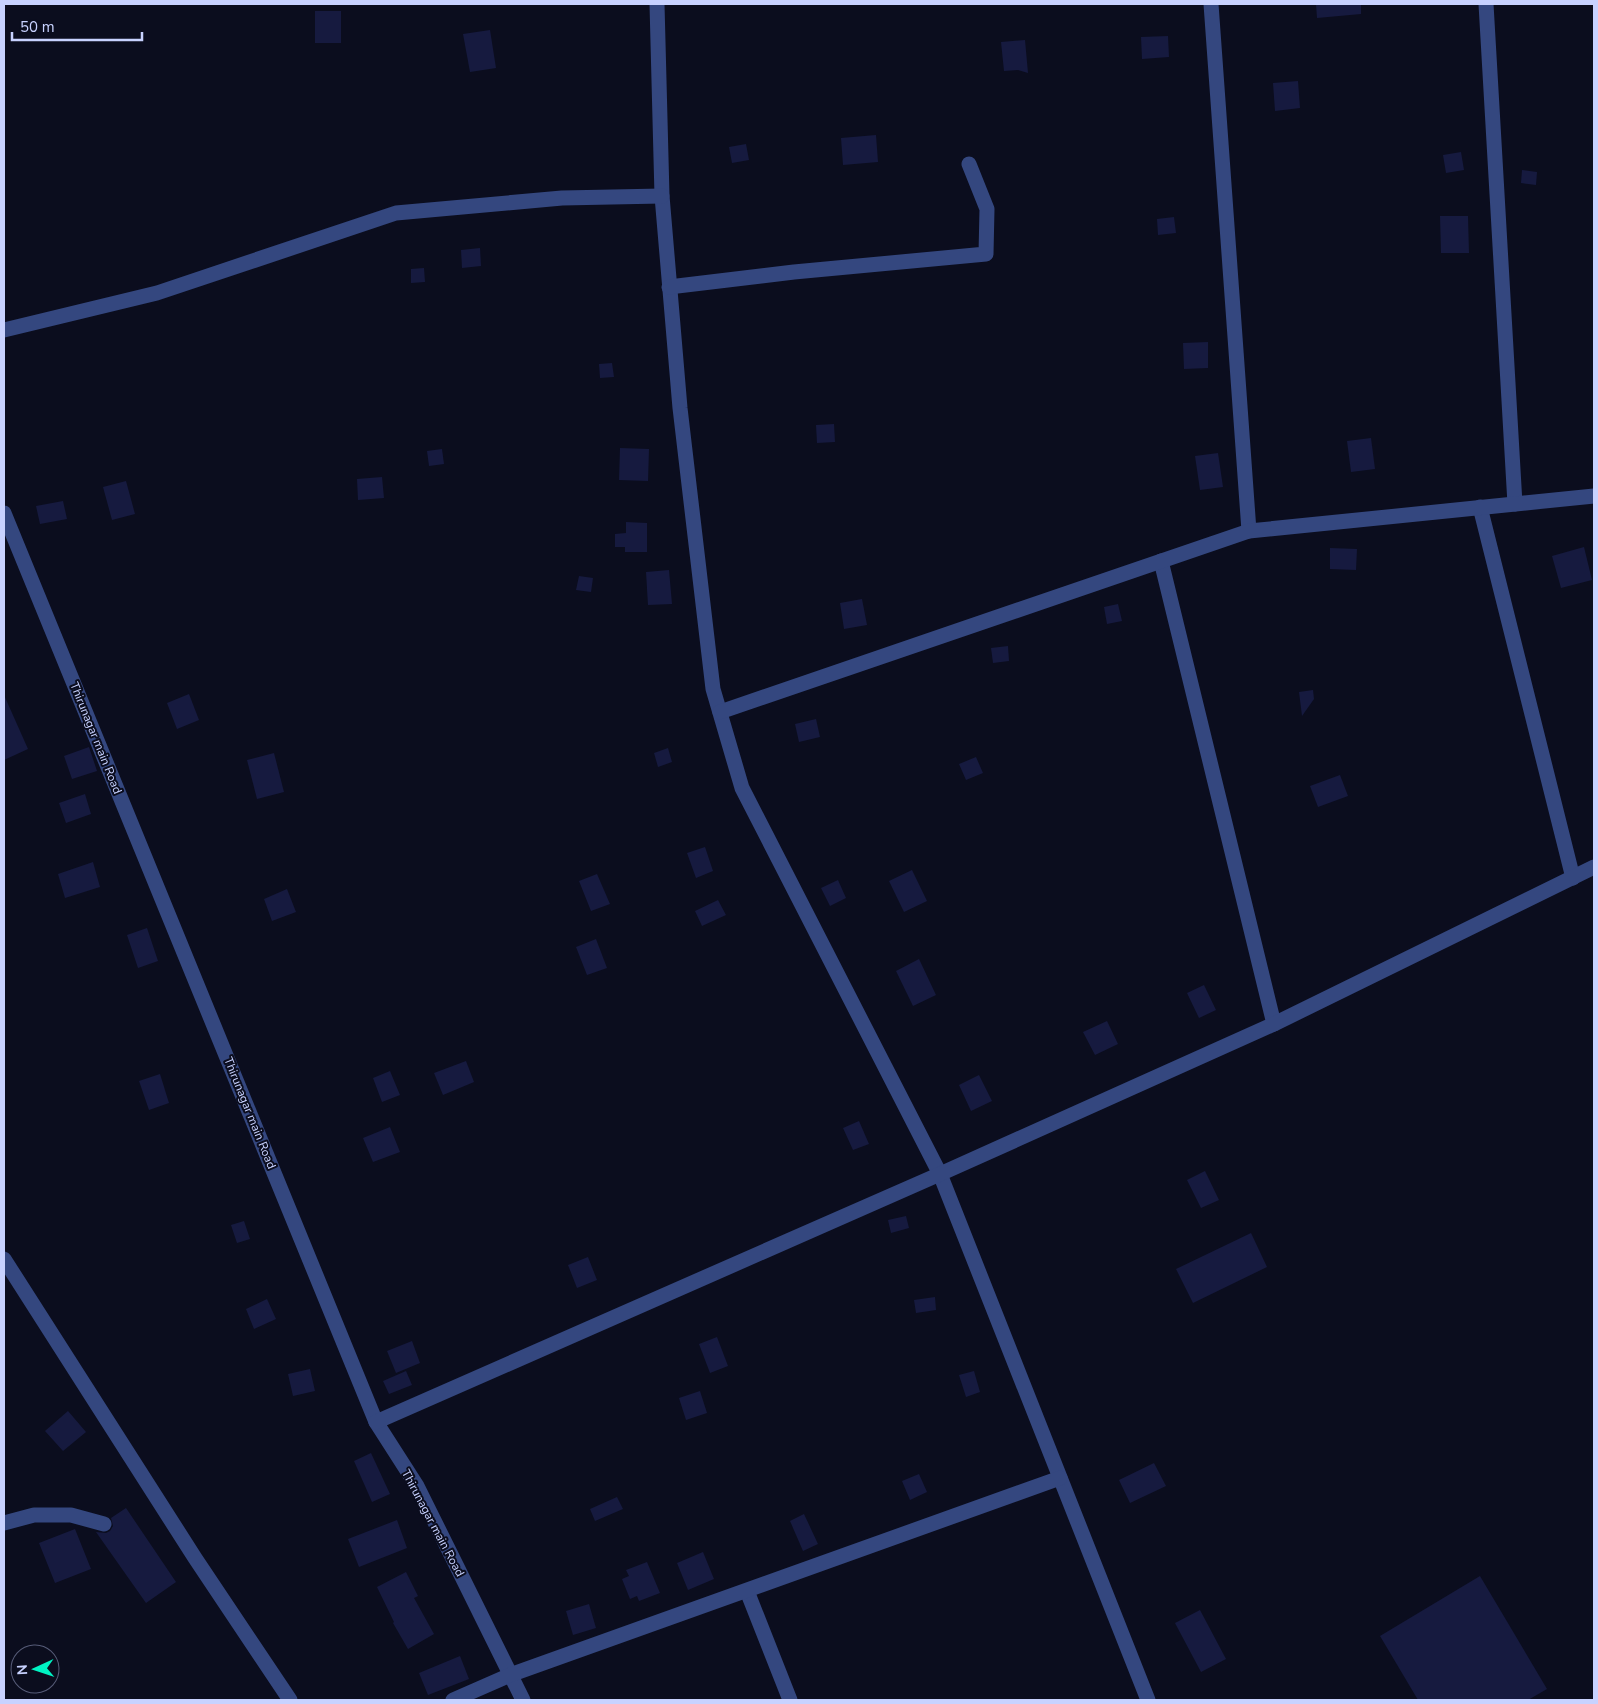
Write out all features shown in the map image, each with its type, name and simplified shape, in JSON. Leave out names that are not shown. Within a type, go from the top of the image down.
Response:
[{"type":"street","points":[[657,4],[662,196],[669,287],[680,408],[713,689],[742,788],[940,1174],[1148,1700]]},
{"type":"street","points":[[1211,4],[1249,531]]},
{"type":"street","points":[[1486,4],[1514,504]]},
{"type":"street","points":[[669,287],[794,272],[986,254],[987,209],[969,164]]},
{"type":"street","points":[[4,330],[157,293],[396,213],[562,198],[662,196]]},
{"type":"street","points":[[720,712],[1249,531],[1594,496]]},
{"type":"street","points":[[1480,507],[1574,878]]},
{"type":"street","name":"Thirunagar main Road","points":[[4,513],[376,1422],[417,1486],[523,1700]]},
{"type":"street","points":[[1161,561],[1274,1024]]},
{"type":"street","points":[[376,1422],[940,1174],[1274,1024],[1594,867]]},
{"type":"street","points":[[4,1259],[195,1558],[290,1700]]},
{"type":"street","points":[[453,1700],[510,1675],[1060,1478]]},
{"type":"street","points":[[4,1523],[34,1515],[71,1515],[104,1524]]},
{"type":"street","points":[[747,1590],[790,1700]]},
{"type":"building","points":[[1316,4],[1361,4],[1361,14],[1317,18]]},
{"type":"building","points":[[315,11],[341,11],[341,43],[315,43]]},
{"type":"building","points":[[490,30],[496,68],[470,72],[463,34]]},
{"type":"building","points":[[1168,36],[1169,57],[1142,59],[1141,37]]},
{"type":"building","points":[[1025,40],[1028,73],[1018,70],[1004,71],[1001,42]]},
{"type":"building","points":[[1298,81],[1300,108],[1275,111],[1273,83]]},
{"type":"building","points":[[876,135],[878,162],[843,165],[841,138]]},
{"type":"building","points":[[746,144],[749,160],[732,163],[729,147]]},
{"type":"building","points":[[1461,152],[1464,170],[1446,173],[1443,155]]},
{"type":"building","points":[[1522,170],[1537,172],[1536,185],[1521,183]]},
{"type":"building","points":[[1440,216],[1468,216],[1469,253],[1441,253]]},
{"type":"building","points":[[1174,217],[1176,233],[1158,235],[1157,219]]},
{"type":"building","points":[[480,248],[481,266],[462,268],[461,250]]},
{"type":"building","points":[[424,268],[425,282],[411,283],[411,269]]},
{"type":"building","points":[[1208,342],[1208,368],[1184,369],[1183,343]]},
{"type":"building","points":[[612,363],[614,377],[600,378],[599,364]]},
{"type":"building","points":[[834,424],[835,442],[817,443],[816,425]]},
{"type":"building","points":[[1371,438],[1375,469],[1351,472],[1347,441]]},
{"type":"building","points":[[620,448],[649,449],[648,481],[619,480]]},
{"type":"building","points":[[442,449],[444,464],[429,466],[427,451]]},
{"type":"building","points":[[1218,453],[1223,487],[1200,490],[1195,456]]},
{"type":"building","points":[[382,477],[384,498],[358,500],[357,479]]},
{"type":"building","points":[[126,481],[135,514],[112,520],[103,487]]},
{"type":"building","points":[[63,501],[67,519],[40,524],[36,506]]},
{"type":"building","points":[[626,522],[647,523],[647,552],[625,552],[625,547],[615,547],[615,534],[626,533]]},
{"type":"building","points":[[1584,547],[1592,580],[1561,588],[1552,556]]},
{"type":"building","points":[[1330,548],[1357,549],[1356,570],[1330,569]]},
{"type":"building","points":[[669,570],[672,604],[648,605],[646,572]]},
{"type":"building","points":[[579,576],[593,578],[591,592],[576,590]]},
{"type":"building","points":[[862,599],[867,625],[844,629],[840,603]]},
{"type":"building","points":[[1118,604],[1122,621],[1107,624],[1104,607]]},
{"type":"building","points":[[1008,646],[1009,661],[993,663],[991,648]]},
{"type":"building","points":[[1313,690],[1314,699],[1302,716],[1299,692]]},
{"type":"building","points":[[189,694],[199,720],[177,729],[167,703]]},
{"type":"building","points":[[4,695],[28,749],[4,760]]},
{"type":"building","points":[[816,719],[820,737],[799,742],[795,724]]},
{"type":"building","points":[[89,747],[97,771],[72,779],[64,756]]},
{"type":"building","points":[[668,748],[672,762],[658,767],[654,753]]},
{"type":"building","points":[[274,753],[284,792],[257,799],[247,760]]},
{"type":"building","points":[[976,757],[983,773],[966,780],[959,764]]},
{"type":"building","points":[[1340,775],[1348,796],[1318,807],[1310,786]]},
{"type":"building","points":[[85,794],[91,814],[66,823],[59,803]]},
{"type":"building","points":[[705,847],[713,871],[696,878],[687,853]]},
{"type":"building","points":[[93,862],[100,887],[65,898],[58,874]]},
{"type":"building","points":[[912,870],[927,901],[904,912],[889,881]]},
{"type":"building","points":[[597,874],[610,904],[591,911],[579,881]]},
{"type":"building","points":[[838,880],[846,898],[830,906],[821,888]]},
{"type":"building","points":[[287,889],[296,912],[272,921],[264,899]]},
{"type":"building","points":[[718,900],[726,915],[702,926],[695,911]]},
{"type":"building","points":[[147,928],[158,961],[138,968],[127,935]]},
{"type":"building","points":[[596,939],[607,968],[587,975],[576,947]]},
{"type":"building","points":[[919,959],[936,995],[913,1006],[896,971]]},
{"type":"building","points":[[1204,985],[1216,1010],[1199,1018],[1187,993]]},
{"type":"building","points":[[1107,1021],[1118,1044],[1095,1055],[1083,1032]]},
{"type":"building","points":[[466,1061],[474,1082],[443,1095],[434,1073]]},
{"type":"building","points":[[390,1071],[400,1095],[382,1102],[373,1078]]},
{"type":"building","points":[[160,1074],[169,1103],[149,1110],[139,1081]]},
{"type":"building","points":[[979,1075],[992,1101],[971,1111],[959,1085]]},
{"type":"building","points":[[859,1121],[869,1144],[853,1150],[843,1128]]},
{"type":"building","points":[[390,1127],[400,1152],[373,1162],[363,1138]]},
{"type":"building","points":[[1205,1171],[1219,1200],[1201,1208],[1187,1180]]},
{"type":"building","points":[[906,1216],[909,1228],[891,1233],[888,1220]]},
{"type":"building","points":[[244,1221],[250,1239],[237,1243],[231,1225]]},
{"type":"building","points":[[1251,1233],[1267,1267],[1193,1303],[1176,1269]]},
{"type":"building","points":[[588,1257],[597,1280],[577,1288],[568,1265]]},
{"type":"building","points":[[935,1297],[936,1310],[916,1313],[914,1300]]},
{"type":"building","points":[[267,1299],[276,1319],[254,1329],[246,1309]]},
{"type":"building","points":[[717,1337],[728,1366],[710,1373],[699,1344]]},
{"type":"building","points":[[412,1341],[420,1363],[396,1373],[387,1351]]},
{"type":"building","points":[[310,1369],[315,1391],[293,1396],[288,1374]]},
{"type":"building","points":[[406,1371],[412,1385],[389,1394],[383,1381]]},
{"type":"building","points":[[974,1371],[980,1392],[966,1397],[959,1375]]},
{"type":"building","points":[[700,1391],[707,1413],[686,1420],[679,1398]]},
{"type":"building","points":[[68,1411],[86,1432],[63,1451],[45,1431]]},
{"type":"building","points":[[371,1453],[390,1494],[372,1502],[354,1461]]},
{"type":"building","points":[[1154,1463],[1166,1486],[1130,1503],[1119,1480]]},
{"type":"building","points":[[919,1474],[927,1492],[910,1500],[902,1481]]},
{"type":"building","points":[[617,1497],[623,1509],[595,1521],[590,1509]]},
{"type":"building","points":[[126,1508],[176,1582],[146,1603],[96,1532],[106,1533],[110,1531],[113,1526],[111,1518]]},
{"type":"building","points":[[804,1514],[818,1544],[803,1551],[790,1521]]},
{"type":"building","points":[[397,1520],[407,1548],[359,1567],[348,1539]]},
{"type":"building","points":[[75,1529],[91,1569],[55,1583],[39,1543]]},
{"type":"building","points":[[703,1552],[714,1579],[688,1590],[677,1563]]},
{"type":"building","points":[[647,1562],[660,1593],[639,1601],[637,1596],[630,1599],[622,1579],[629,1576],[626,1570]]},
{"type":"building","points":[[406,1572],[418,1596],[414,1598],[434,1634],[408,1649],[393,1623],[377,1587]]},
{"type":"building","points":[[1480,1576],[1547,1689],[1528,1700],[1418,1700],[1380,1636]]},
{"type":"building","points":[[589,1604],[596,1628],[573,1635],[566,1611]]},
{"type":"building","points":[[1200,1610],[1226,1659],[1201,1672],[1175,1623]]},
{"type":"building","points":[[460,1656],[469,1679],[428,1695],[419,1673]]}]
